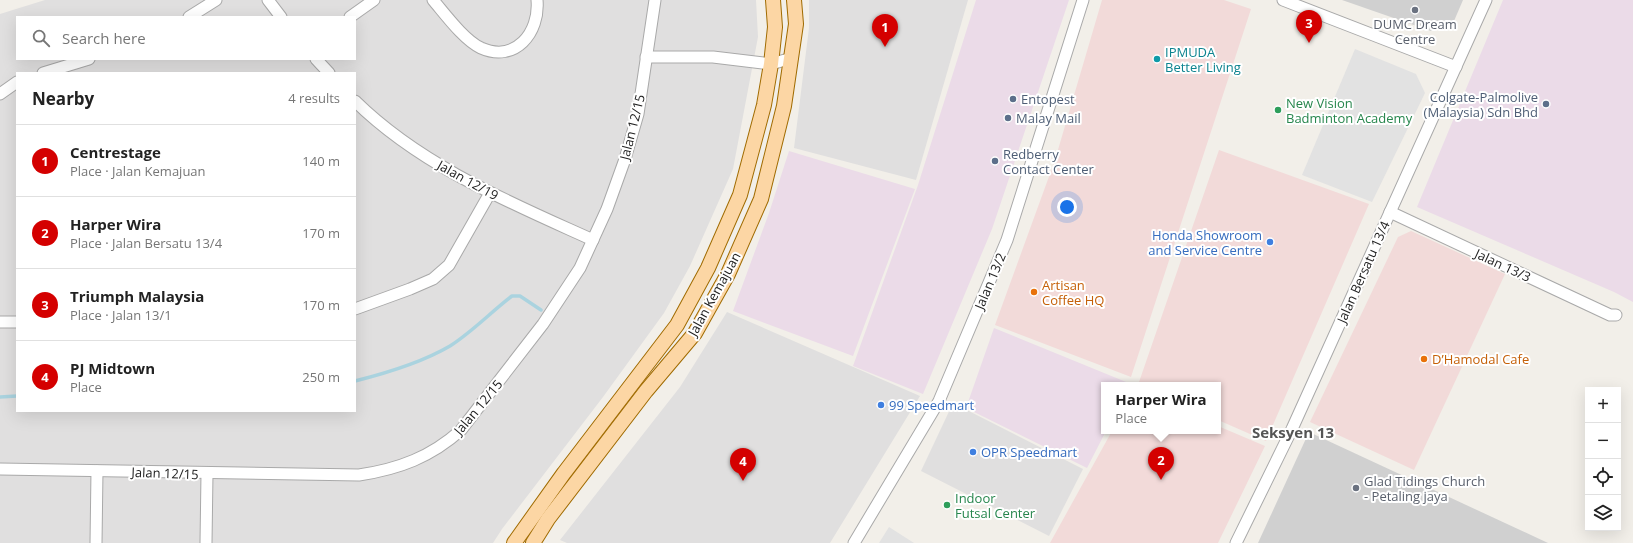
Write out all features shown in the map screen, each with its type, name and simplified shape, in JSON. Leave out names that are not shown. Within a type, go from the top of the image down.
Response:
[{"type":"main road","name":"Jalan Kemajuan","points":[[514,543],[564,473],[677,326],[708,268],[740,195],[764,105],[771,64],[775,26],[773,0]]},
{"type":"main road","name":"Jalan Kemajuan","points":[[532,543],[548,519],[641,397],[695,333],[728,274],[761,199],[784,106],[796,24],[794,0]]},
{"type":"street","points":[[191,16],[216,0]]},
{"type":"street","points":[[268,0],[280,16]]},
{"type":"street","points":[[351,16],[374,0]]},
{"type":"street","points":[[433,0],[459,30],[480,48],[501,52],[522,44],[534,27],[538,10],[537,0]]},
{"type":"street","name":"Jalan 12/15","points":[[0,469],[207,474],[254,472],[359,475],[395,468],[428,455],[445,444],[461,430],[543,324],[580,268],[607,209],[625,159],[638,114],[655,0]]},
{"type":"street","name":"Jalan 13/2","points":[[854,543],[939,401],[953,371],[1007,240],[1083,0]]},
{"type":"street","points":[[1283,0],[1456,66]]},
{"type":"street","name":"Jalan Bersatu 13/4","points":[[1236,543],[1292,429],[1486,0]]},
{"type":"street","points":[[646,57],[714,57],[771,64],[792,58]]},
{"type":"street","points":[[46,72],[86,60]]},
{"type":"street","points":[[317,60],[328,72]]},
{"type":"street","points":[[0,94],[16,83]]},
{"type":"street","name":"Jalan 12/19","points":[[356,102],[368,114],[443,167],[490,193],[592,240]]},
{"type":"street","points":[[356,309],[427,282],[449,265],[490,193]]},
{"type":"street","name":"Jalan 13/3","points":[[1390,212],[1610,315],[1616,315]]},
{"type":"street","points":[[0,322],[16,322]]},
{"type":"street","points":[[96,543],[97,471]]},
{"type":"street","points":[[206,543],[207,474]]},
{"type":"shaded area","points":[[45,0],[756,0],[758,37],[733,169],[690,266],[664,313],[493,543],[0,543],[0,14]]},
{"type":"shaded area","points":[[809,0],[968,0],[916,180],[794,148],[809,28]]},
{"type":"shaded area","points":[[976,0],[1069,0],[992,229],[923,394],[853,366],[918,185]]},
{"type":"shaded area","points":[[1102,0],[1224,0],[1251,9],[1131,377],[995,325],[1055,160]]},
{"type":"shaded area","name":"DUMC Dream Centre","points":[[1342,0],[1463,0],[1454,21],[1431,31]]},
{"type":"shaded area","name":"Colgate-Palmolive (Malaysia) Sdn Bhd","points":[[1503,0],[1633,0],[1633,302],[1614,292],[1417,207]]},
{"type":"shaded area","points":[[1355,49],[1416,74],[1425,93],[1372,202],[1302,175]]},
{"type":"shaded area","points":[[1219,150],[1369,204],[1266,441],[1221,421],[1221,382],[1139,382]]},
{"type":"shaded area","points":[[789,151],[915,189],[853,356],[733,311],[769,213]]},
{"type":"shaded area","points":[[1411,231],[1505,274],[1414,470],[1310,422],[1398,237]]},
{"type":"shaded area","points":[[727,312],[920,396],[830,543],[567,543],[560,540],[680,387]]},
{"type":"shaded area","points":[[994,328],[1126,382],[1101,382],[1101,434],[1104,434],[1087,468],[966,408]]},
{"type":"shaded area","points":[[953,403],[1083,469],[1049,536],[921,471]]},
{"type":"shaded area","points":[[1221,427],[1265,446],[1218,543],[1050,543],[1110,434],[1221,434]]},
{"type":"shaded area","name":"Glad Tidings Church - Petaling jaya","points":[[1309,432],[1548,543],[1258,543]]},
{"type":"shaded area","points":[[889,527],[914,543],[879,543]]},
{"type":"waterway","points":[[356,381],[404,367],[439,352],[466,335],[512,296],[520,296],[541,310]]},
{"type":"waterway","points":[[0,397],[16,396]]},
{"type":"place","name":"DUMC Dream Centre","points":[[1415,10]]},
{"type":"place","name":"Triumph Malaysia","points":[[1309,43]]},
{"type":"place","name":"Centrestage","points":[[885,47]]},
{"type":"place","name":"IPMUDA Better Living","points":[[1157,59]]},
{"type":"place","name":"Entopest","points":[[1013,99]]},
{"type":"place","name":"Colgate-Palmolive (Malaysia) Sdn Bhd","points":[[1546,104]]},
{"type":"place","name":"New Vision Badminton Academy","points":[[1278,110]]},
{"type":"place","name":"Malay Mail","points":[[1008,118]]},
{"type":"place","name":"Redberry Contact Center","points":[[995,161]]},
{"type":"place","name":"Honda Showroom and Service Centre","points":[[1270,242]]},
{"type":"place","name":"Artisan Coffee HQ","points":[[1034,292]]},
{"type":"place","name":"D’Hamodal Cafe","points":[[1424,359]]},
{"type":"place","name":"99 Speedmart","points":[[881,405]]},
{"type":"place","name":"OPR Speedmart","points":[[973,452]]},
{"type":"place","name":"Harper Wira","points":[[1161,480]]},
{"type":"place","name":"PJ Midtown","points":[[743,481]]},
{"type":"place","name":"Glad Tidings Church - Petaling jaya","points":[[1356,488]]},
{"type":"place","name":"Indoor Futsal Center","points":[[947,505]]},
{"type":"district","name":"Seksyen 13","points":[[1293,432]]}]
